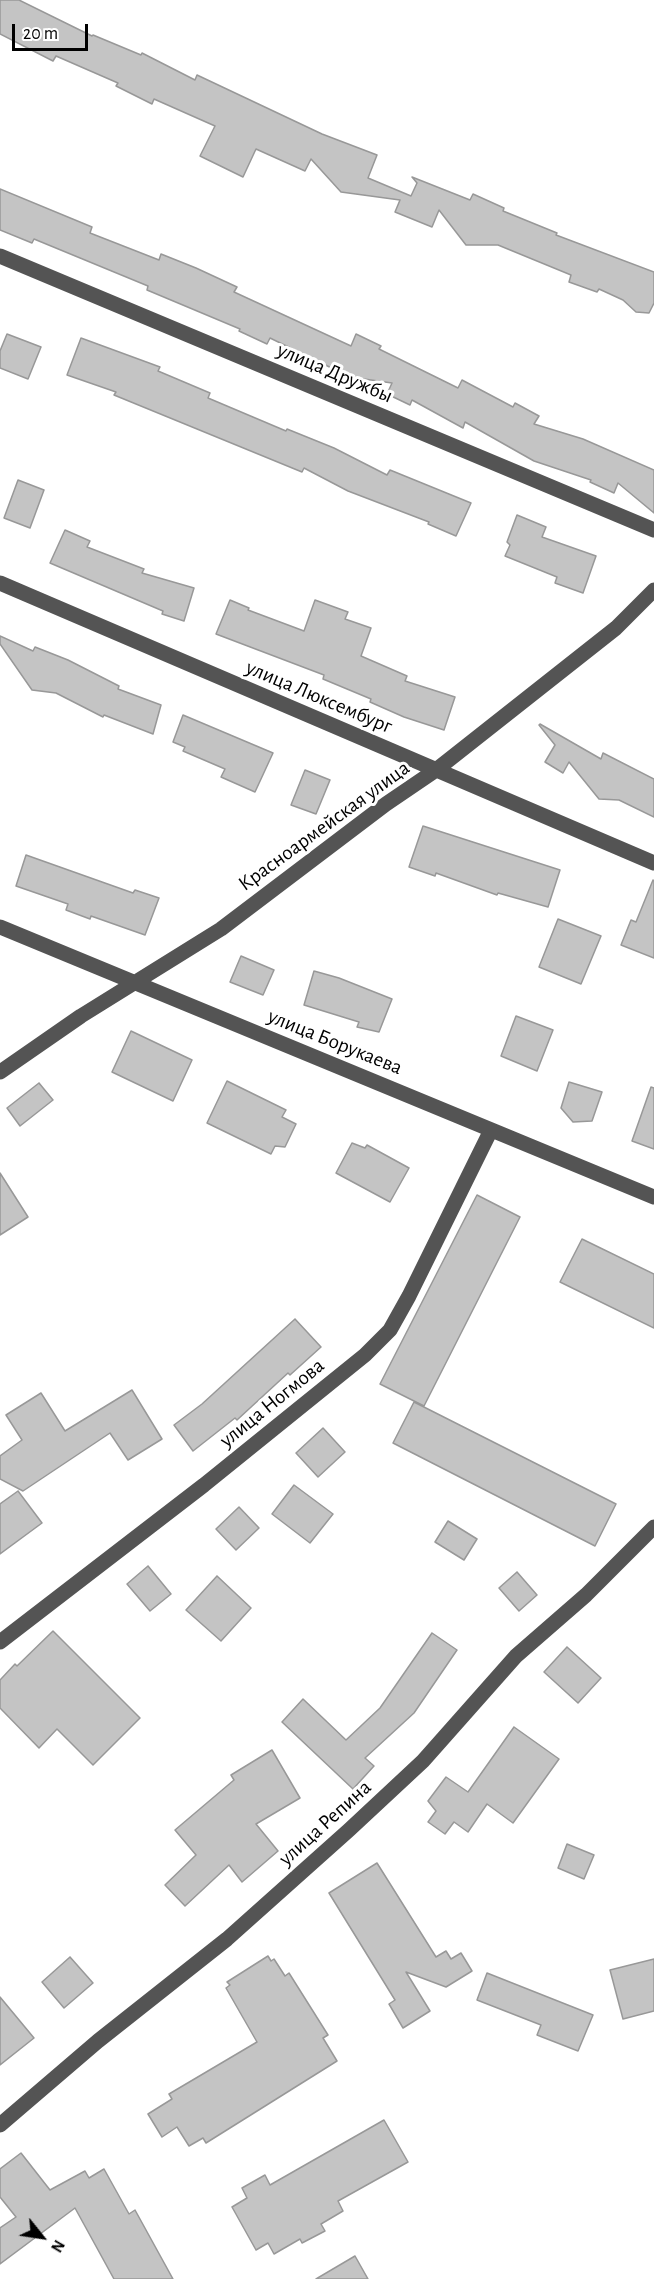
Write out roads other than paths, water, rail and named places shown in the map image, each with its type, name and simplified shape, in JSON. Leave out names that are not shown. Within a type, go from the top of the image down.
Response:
[{"type":"street","name":"улица Дружбы","points":[[0,255],[654,530]]},
{"type":"street","name":"улица Люксембург","points":[[0,583],[436,771],[654,862]]},
{"type":"street","name":"Красноармейская улица","points":[[0,1072],[81,1016],[221,928],[386,804],[436,771],[615,628],[654,590]]},
{"type":"street","name":"улица Борукаева","points":[[0,927],[654,1197]]},
{"type":"street","name":"улица Ногмова","points":[[0,1642],[204,1485],[365,1355],[390,1330],[490,1130]]},
{"type":"street","name":"улица Репина","points":[[0,2125],[98,2041],[227,1939],[349,1830],[423,1761],[516,1656],[586,1596],[654,1527]]}]
